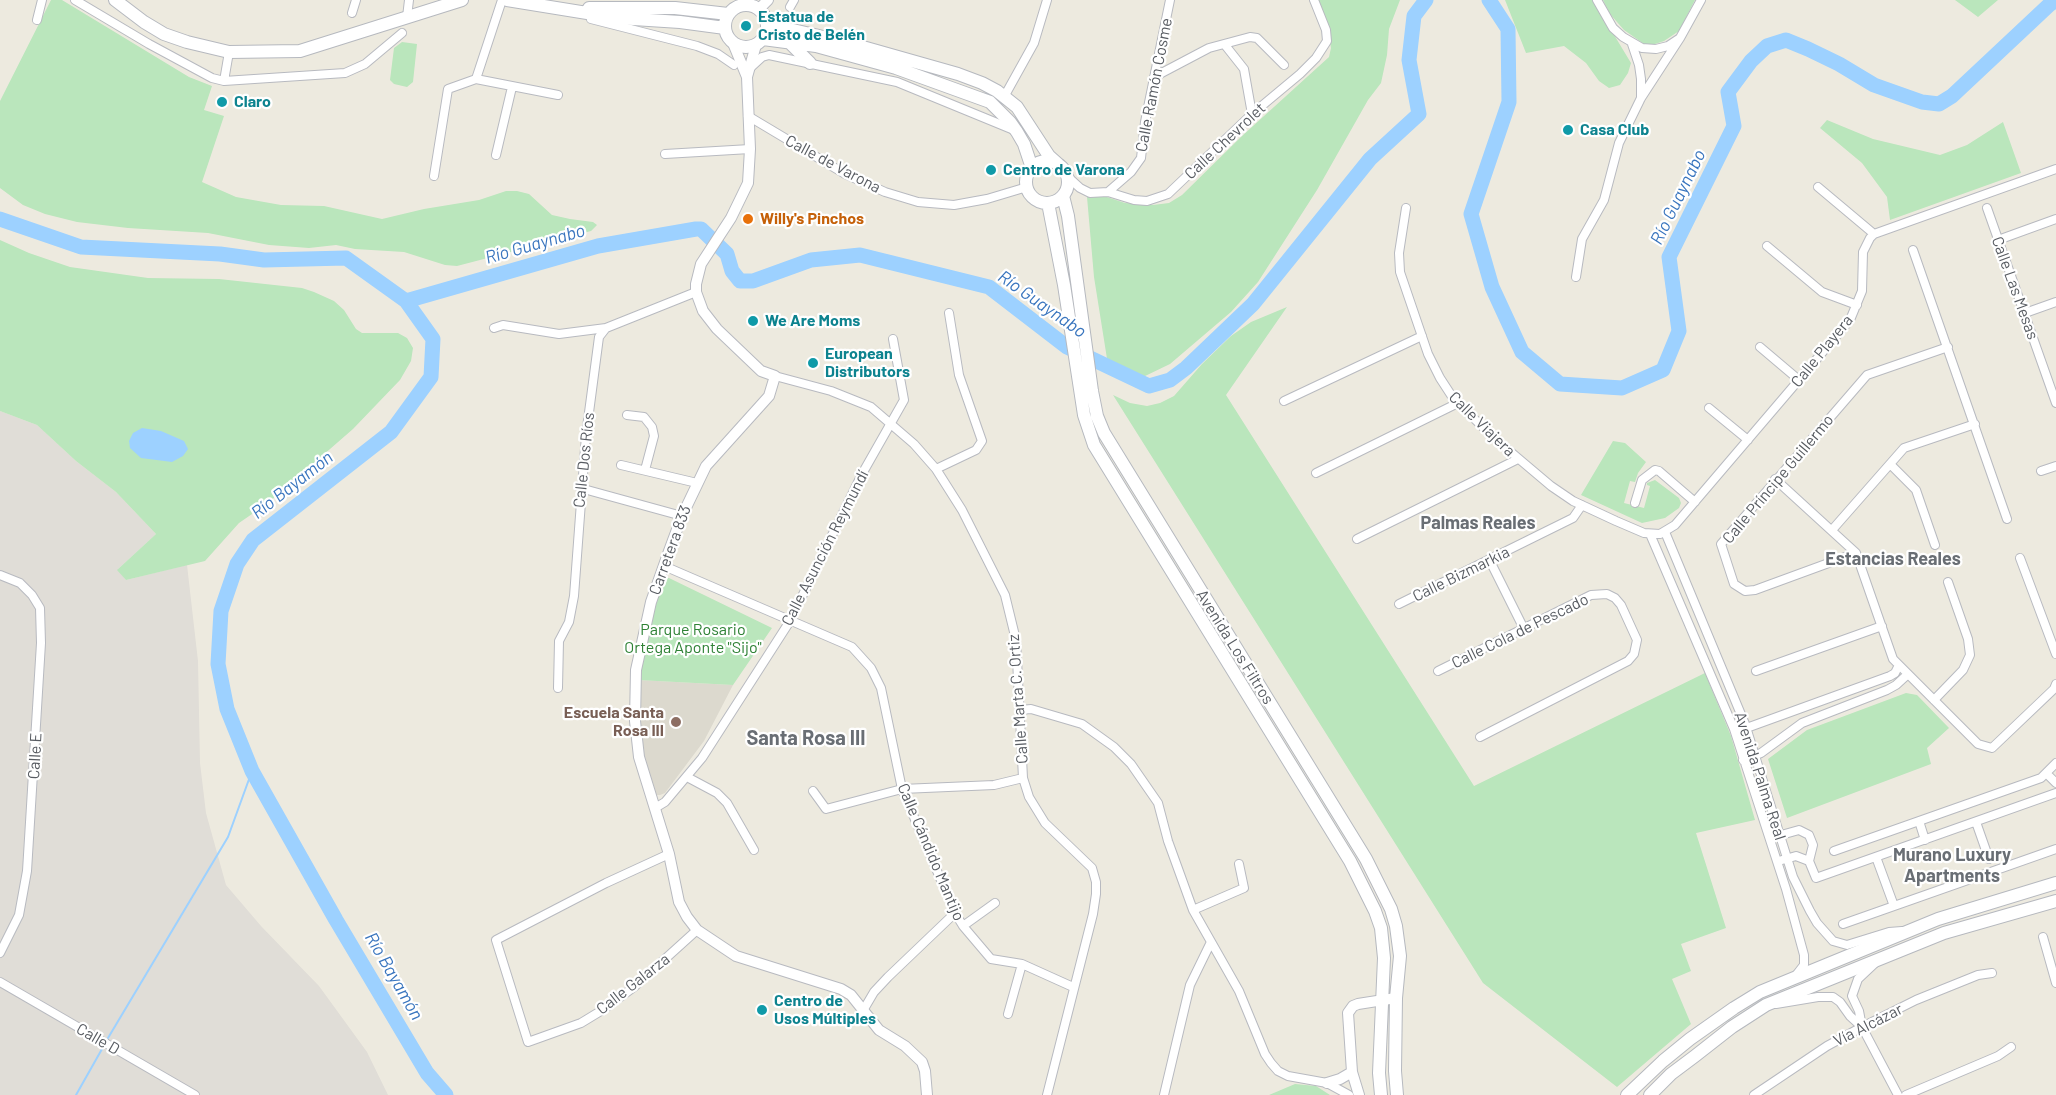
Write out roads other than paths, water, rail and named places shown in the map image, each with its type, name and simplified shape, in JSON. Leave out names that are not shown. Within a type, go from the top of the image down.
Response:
[{"type":"main road","points":[[115,0],[164,34],[229,52],[300,51],[462,0]]},
{"type":"main road","points":[[507,0],[618,18],[725,28]]},
{"type":"main road","points":[[759,42],[766,32],[764,5],[736,7],[728,14],[725,28],[727,36],[733,43],[740,46],[748,47],[759,42],[788,42],[816,46],[896,68],[990,102],[1017,132],[1024,144],[1032,168]]},
{"type":"main road","points":[[557,8],[675,8],[728,14]]},
{"type":"main road","points":[[767,24],[845,42],[958,74],[982,83],[1004,97],[1022,114],[1049,156],[1058,164],[1064,170],[1068,177],[1063,196],[1052,203],[1036,200],[1030,195],[1027,187],[1027,179],[1032,168],[1042,162],[1058,164]]},
{"type":"main road","points":[[788,42],[810,63]]},
{"type":"main road","name":"Avenida Los Filtros","points":[[1063,196],[1068,216],[1071,284],[1091,415],[1089,432],[1101,458],[1367,893],[1381,928],[1384,958],[1379,1073],[1381,1095]]},
{"type":"main road","name":"Avenida Los Filtros","points":[[1048,203],[1071,284]]},
{"type":"main road","name":"Avenida Los Filtros","points":[[1091,415],[1366,859],[1383,891],[1396,926],[1400,956],[1396,998],[1397,1095]]},
{"type":"main road","points":[[1627,1095],[1663,1061],[1699,1033],[1760,992],[1908,931],[2001,898],[2056,883]]},
{"type":"main road","points":[[1650,1095],[1671,1074],[1732,1027],[1766,1005],[1944,933],[2056,901]]},
{"type":"street","points":[[37,20],[42,0]]},
{"type":"street","points":[[75,0],[149,44],[212,78],[224,81],[345,73],[365,64],[402,33]]},
{"type":"street","points":[[352,14],[356,0]]},
{"type":"street","points":[[407,17],[409,0]]},
{"type":"street","points":[[476,79],[502,0]]},
{"type":"street","points":[[1004,97],[1034,43],[1047,0]]},
{"type":"street","name":"Calle Ramón Cosme","points":[[1108,192],[1131,172],[1141,158],[1145,122],[1170,0]]},
{"type":"street","name":"Calle Chevrolet","points":[[1068,177],[1080,188],[1090,193],[1108,192],[1134,200],[1148,201],[1168,194],[1252,114],[1316,58],[1327,41],[1326,30],[1314,0]]},
{"type":"street","points":[[1597,0],[1613,27],[1632,44],[1642,48],[1656,49],[1668,46],[1680,38]]},
{"type":"street","points":[[1576,276],[1582,239],[1604,200],[1619,143],[1641,98],[1680,38],[1701,0]]},
{"type":"street","points":[[557,8],[565,14],[697,46],[718,54],[734,65]]},
{"type":"street","points":[[1155,77],[1209,48],[1250,37],[1257,38],[1284,65]]},
{"type":"street","points":[[759,42],[748,73],[750,149],[748,183],[731,218],[701,264],[696,292],[703,311],[717,329],[761,371],[775,376]]},
{"type":"street","points":[[733,43],[748,73]]},
{"type":"street","points":[[1632,44],[1641,79],[1641,98]]},
{"type":"street","points":[[1225,45],[1244,69],[1252,114]]},
{"type":"street","points":[[224,81],[229,52]]},
{"type":"street","points":[[748,73],[762,57],[769,55],[897,82],[1017,132]]},
{"type":"street","points":[[434,177],[448,88],[476,79],[558,95]]},
{"type":"street","points":[[496,155],[512,87]]},
{"type":"street","name":"Calle de Varona","points":[[748,116],[845,174],[885,192],[918,202],[939,205],[963,204],[1027,187]]},
{"type":"street","points":[[665,154],[750,149]]},
{"type":"street","points":[[1818,187],[1874,234],[2056,169]]},
{"type":"street","name":"Calle Viajera","points":[[1406,208],[1399,253],[1400,272],[1422,336],[1445,387],[1458,403],[1518,459],[1551,486],[1582,505],[1650,534]]},
{"type":"street","name":"Calle Las Mesas","points":[[1987,208],[2053,384],[2056,403]]},
{"type":"street","points":[[1998,240],[2056,219]]},
{"type":"street","name":"Calle Playera","points":[[1665,532],[1675,525],[1850,320],[1862,291],[1863,252],[1874,234]]},
{"type":"street","points":[[1767,246],[1822,292],[1857,305]]},
{"type":"street","points":[[1913,250],[2007,519]]},
{"type":"street","points":[[494,328],[503,325],[559,334],[606,328],[696,292]]},
{"type":"street","points":[[2025,314],[2056,302]]},
{"type":"street","points":[[936,469],[976,450],[982,441],[959,375],[949,313]]},
{"type":"street","name":"Calle Dos Ríos","points":[[558,688],[559,641],[569,622],[574,596],[580,488],[599,338],[606,328]]},
{"type":"street","points":[[1284,401],[1422,336]]},
{"type":"street","name":"Calle Asunción Reymundí","points":[[656,808],[665,802],[702,758],[790,621],[862,474],[904,400],[892,339]]},
{"type":"street","points":[[1760,347],[1799,380]]},
{"type":"street","name":"Calle Príncipe Guillermo","points":[[1856,553],[1755,590],[1745,591],[1734,584],[1721,544],[1867,375],[1948,347]]},
{"type":"street","name":"Calle Marta C. Ortiz","points":[[775,376],[831,392],[871,407],[914,444],[936,469],[966,517],[1005,595],[1016,640],[1023,778],[1029,797],[1054,832],[1092,868],[1096,882],[1093,914],[1073,987]]},
{"type":"street","name":"Carretera 833","points":[[775,376],[769,396],[713,457],[697,483],[682,516],[651,602],[636,670],[635,721],[639,757],[669,855],[679,902],[697,930],[736,956],[841,988],[851,995],[879,1030],[905,1046],[922,1062],[926,1071],[927,1095]]},
{"type":"street","points":[[1316,473],[1458,403]]},
{"type":"street","points":[[1709,408],[1748,440]]},
{"type":"street","points":[[627,416],[644,417],[652,427],[654,435],[645,470]]},
{"type":"street","points":[[1832,530],[1890,464],[1910,445],[1975,424]]},
{"type":"street","points":[[1356,539],[1518,459]]},
{"type":"street","points":[[1890,464],[1916,490],[1935,545]]},
{"type":"street","points":[[621,465],[697,483]]},
{"type":"street","points":[[2041,471],[2056,466]]},
{"type":"street","points":[[1635,503],[1642,480],[1655,470],[1695,502]]},
{"type":"street","points":[[1775,479],[1856,553],[1893,659],[1978,744],[1992,748],[2054,689],[2056,684]]},
{"type":"street","points":[[580,488],[682,516]]},
{"type":"street","name":"Calle Bizmarkia","points":[[1399,604],[1573,518],[1582,505]]},
{"type":"street","points":[[1650,534],[1665,532]]},
{"type":"street","name":"Avenida Palma Real","points":[[1665,532],[1746,728],[1795,883],[1817,923],[1833,941],[1847,945],[1889,932],[1908,931]]},
{"type":"street","name":"Avenida Palma Real","points":[[1650,534],[1735,732],[1786,889],[1805,961],[1803,969],[1792,979]]},
{"type":"street","points":[[2020,558],[2056,654]]},
{"type":"street","points":[[1489,560],[1524,628]]},
{"type":"street","name":"Calle Cándido Mantijo","points":[[664,566],[852,647],[871,668],[881,688],[902,789],[955,913],[963,926],[991,959],[1022,964],[1073,987]]},
{"type":"street","name":"Calle E","points":[[0,575],[20,583],[32,595],[40,608],[41,643],[27,871],[19,915],[0,953]]},
{"type":"street","points":[[1934,700],[1963,670],[1970,655],[1968,639],[1948,582]]},
{"type":"street","name":"Calle Cola de Pescado","points":[[1438,670],[1591,595],[1602,594],[1612,597],[1621,605],[1636,635],[1636,644],[1631,658],[1623,665],[1480,736]]},
{"type":"street","points":[[1756,671],[1882,626]]},
{"type":"street","points":[[1735,732],[1890,676],[1895,673],[1899,665]]},
{"type":"street","points":[[1743,760],[1761,753],[1793,727],[1887,690],[1908,674]]},
{"type":"street","points":[[1020,710],[1031,710],[1082,724],[1114,747],[1131,764],[1158,803],[1168,841],[1193,910],[1239,991],[1265,1054],[1278,1071],[1288,1076],[1328,1083],[1349,1095]]},
{"type":"street","points":[[1834,851],[2041,778],[2056,763]]},
{"type":"street","points":[[2046,773],[2056,783]]},
{"type":"street","points":[[687,777],[717,793],[727,803],[754,850]]},
{"type":"street","points":[[813,791],[826,809],[902,789],[994,785],[1023,778]]},
{"type":"street","points":[[1768,839],[1799,830],[1809,835],[1813,845],[1809,861],[1816,878],[2056,794]]},
{"type":"street","points":[[1919,821],[1925,840]]},
{"type":"street","points":[[1976,822],[1989,859]]},
{"type":"street","points":[[1843,924],[2056,849]]},
{"type":"street","name":"Calle Galarza","points":[[669,855],[496,940],[528,1042],[581,1023],[604,1009],[634,987],[697,930]]},
{"type":"street","points":[[1776,862],[1796,856],[1809,861]]},
{"type":"street","points":[[1876,857],[1894,906]]},
{"type":"street","points":[[1193,910],[1244,888],[1239,864]]},
{"type":"street","points":[[963,926],[995,903]]},
{"type":"street","points":[[864,1010],[874,992],[888,977],[955,913]]},
{"type":"street","points":[[2043,937],[2056,983]]},
{"type":"street","points":[[1164,1095],[1190,985],[1211,942]]},
{"type":"street","points":[[1879,958],[1858,979],[1852,991],[1862,1028],[1898,1095]]},
{"type":"street","points":[[1008,1014],[1022,964]]},
{"type":"street","name":"Vía Alcázar","points":[[1754,1095],[1827,1046],[1916,1000],[1978,975],[1992,973]]},
{"type":"street","name":"Calle D","points":[[0,982],[195,1095]]},
{"type":"street","points":[[1047,1095],[1073,987]]},
{"type":"street","points":[[1766,1005],[1833,997],[1862,1028]]},
{"type":"street","points":[[1359,1095],[1352,1072],[1348,1013],[1353,1006],[1358,1004],[1396,998]]},
{"type":"street","points":[[1906,1095],[1998,1056],[2011,1047]]},
{"type":"street","points":[[1328,1083],[1352,1072]]},
{"type":"water","points":[[142,428],[161,431],[184,441],[188,449],[183,456],[172,462],[141,458],[130,448],[129,441],[133,433]]},
{"type":"waterway","name":"Río Guaynabo","points":[[406,301],[598,246],[701,229],[727,254],[732,271],[740,281],[753,281],[811,260],[860,255],[989,287],[1067,347],[1149,386],[1170,380],[1186,368],[1253,304],[1370,159],[1419,114],[1409,60],[1414,16],[1426,0]]},
{"type":"waterway","name":"Río Guaynabo","points":[[1489,0],[1508,29],[1509,102],[1471,214],[1492,287],[1522,352],[1560,384],[1622,388],[1663,370],[1679,331],[1669,257],[1734,126],[1728,92],[1751,61],[1767,46],[1786,40],[1839,64],[1874,85],[1922,102],[1939,104],[1952,96],[2056,0]]},
{"type":"waterway","name":"Río Bayamón","points":[[0,219],[81,247],[220,254],[264,260],[346,258],[406,301],[433,339],[431,377],[391,432],[253,540],[237,564],[221,611],[218,664],[227,709],[252,771],[336,920],[427,1073],[446,1095]]},
{"type":"waterway","points":[[108,1038],[228,837],[252,771]]},
{"type":"waterway","points":[[76,1095],[102,1049]]},
{"type":"place","name":"Estatua de Cristo de Belén","points":[[746,26]]},
{"type":"place","name":"Claro","points":[[222,102]]},
{"type":"place","name":"Casa Club","points":[[1568,130]]},
{"type":"place","name":"Centro de Varona","points":[[991,170]]},
{"type":"place","name":"Willy's Pinchos","points":[[748,219]]},
{"type":"place","name":"We Are Moms","points":[[753,321]]},
{"type":"place","name":"European Distributors","points":[[813,363]]},
{"type":"place","name":"Escuela Santa Rosa III","points":[[676,722]]},
{"type":"place","name":"Centro de Usos Múltiples","points":[[762,1010]]},
{"type":"district","name":"Palmas Reales","points":[[1478,523]]},
{"type":"district","name":"Estancias Reales","points":[[1893,559]]},
{"type":"district","name":"Santa Rosa III","points":[[806,738]]},
{"type":"district","name":"Murano Luxury Apartments","points":[[1952,865]]},
{"type":"park label","name":"Parque Rosario Ortega Aponte \"Sijo\"","points":[[693,639]]}]
